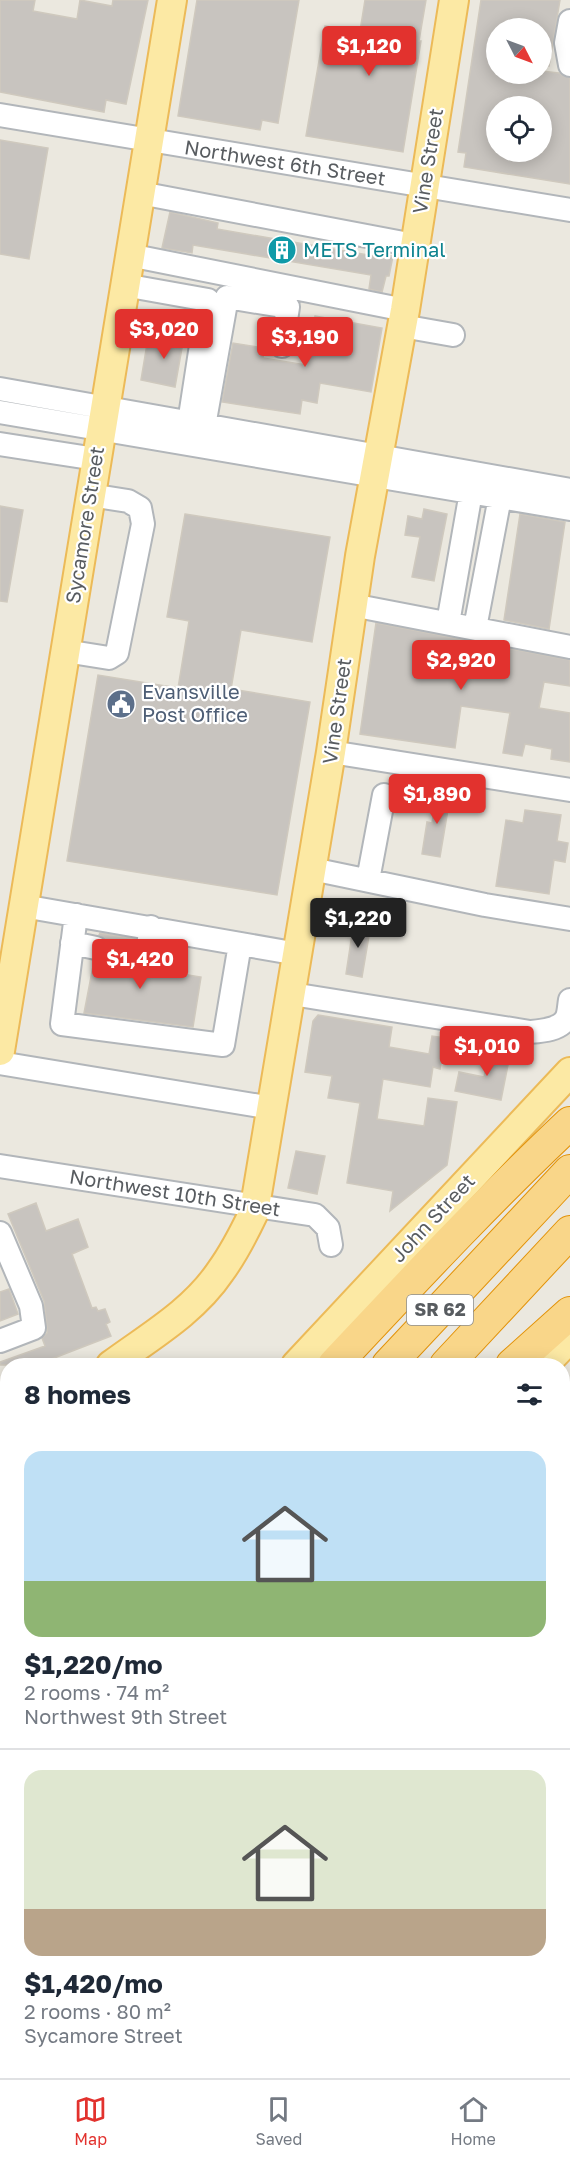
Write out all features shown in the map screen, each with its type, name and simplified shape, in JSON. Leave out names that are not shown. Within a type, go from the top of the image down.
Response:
[{"type":"highway","points":[[341,1358],[461,1230],[570,1123]]},
{"type":"highway","name":"SR 62","points":[[395,1358],[570,1172]]},
{"type":"highway","name":"SR 62","points":[[452,1358],[570,1232]]},
{"type":"highway","points":[[520,1358],[570,1313]]},
{"type":"main road","name":"Sycamore Street","points":[[0,1051],[5,988],[23,906],[103,419],[144,331],[124,285],[172,0]]},
{"type":"main road","name":"Vine Street","points":[[121,1358],[182,1313],[206,1289],[236,1249],[256,1206],[331,752],[352,605],[403,318],[454,0]]},
{"type":"main road","name":"John Street","points":[[303,1358],[570,1072]]},
{"type":"main road","points":[[551,1358],[570,1338]]},
{"type":"street","points":[[570,21],[566,43],[570,65]]},
{"type":"street","name":"Northwest 6th Street","points":[[0,115],[570,210]]},
{"type":"street","points":[[140,193],[414,245]]},
{"type":"street","points":[[129,255],[403,318],[453,335]]},
{"type":"street","points":[[124,285],[208,300],[190,337],[197,424]]},
{"type":"street","points":[[197,424],[227,297],[288,306],[282,346]]},
{"type":"street","points":[[0,389],[103,419],[378,466],[570,490]]},
{"type":"street","points":[[0,412],[197,424],[378,466],[471,492],[570,509]]},
{"type":"street","points":[[0,444],[96,459]]},
{"type":"street","points":[[448,623],[471,492]]},
{"type":"street","points":[[65,651],[109,658],[117,653],[143,524],[140,508],[128,501],[90,495]]},
{"type":"street","points":[[475,628],[500,497]]},
{"type":"street","points":[[352,605],[570,647]]},
{"type":"street","points":[[331,752],[570,789]]},
{"type":"street","points":[[368,880],[384,795]]},
{"type":"street","points":[[312,869],[570,919]]},
{"type":"street","points":[[23,906],[298,954]]},
{"type":"street","points":[[76,915],[62,1024],[223,1045],[240,944]]},
{"type":"street","points":[[136,955],[146,957],[151,927]]},
{"type":"street","points":[[72,943],[96,948]]},
{"type":"street","points":[[292,994],[530,1032],[544,1031],[558,1026],[568,1009]]},
{"type":"street","points":[[0,1063],[272,1108]]},
{"type":"street","name":"Northwest 10th Street","points":[[0,1166],[315,1215],[328,1228],[331,1245]]},
{"type":"street","points":[[0,1233],[30,1306],[34,1328],[0,1341]]},
{"type":"building","points":[[0,0],[35,0],[33,11],[77,19],[80,0],[112,6],[113,0],[148,0],[126,104],[106,100],[104,112],[0,92]]},
{"type":"building","points":[[197,0],[299,0],[278,123],[262,120],[260,130],[178,116]]},
{"type":"building","points":[[365,0],[426,0],[403,152],[306,136],[325,26],[360,31]]},
{"type":"building","points":[[481,0],[560,0],[552,48],[552,18],[486,18],[486,84],[552,84],[552,72],[570,78],[570,184],[464,167],[466,153],[458,152]]},
{"type":"building","points":[[0,140],[48,148],[29,259],[0,254]]},
{"type":"building","name":"METS Terminal","points":[[170,212],[218,223],[217,229],[374,256],[375,253],[393,256],[389,276],[386,276],[382,292],[369,289],[371,275],[193,245],[192,253],[162,248]]},
{"type":"building","points":[[315,316],[382,328],[371,392],[320,383],[317,403],[302,400],[300,414],[222,402],[233,343],[264,348],[263,358],[306,365]]},
{"type":"building","points":[[172,327],[183,329],[175,387],[141,380],[147,344],[167,339]]},
{"type":"building","points":[[0,506],[23,510],[7,602],[0,601]]},
{"type":"building","points":[[424,509],[447,514],[434,581],[412,577],[420,537],[405,535],[408,516],[422,519]]},
{"type":"building","points":[[185,514],[330,537],[312,642],[241,630],[231,689],[310,702],[277,895],[67,861],[98,675],[178,688],[189,621],[167,617]]},
{"type":"building","points":[[520,514],[565,522],[549,629],[504,620]]},
{"type":"building","points":[[376,623],[570,660],[570,686],[544,682],[539,708],[570,713],[570,762],[551,759],[552,749],[525,744],[522,756],[503,753],[510,713],[461,706],[455,748],[360,734]]},
{"type":"building","points":[[437,790],[451,792],[440,857],[422,854],[427,822],[432,823]]},
{"type":"building","points":[[525,810],[561,815],[557,841],[568,843],[565,862],[554,860],[549,894],[496,886],[506,820],[523,823]]},
{"type":"building","points":[[388,899],[403,902],[400,917],[385,914]]},
{"type":"building","points":[[354,921],[371,924],[362,977],[346,974]]},
{"type":"building","points":[[100,933],[135,939],[135,942],[126,946],[123,953],[123,960],[133,968],[201,977],[193,1027],[84,1013],[94,961],[100,961],[106,957],[109,950],[109,943],[99,935]]},
{"type":"building","points":[[318,1015],[392,1027],[389,1047],[429,1054],[432,1036],[445,1038],[440,1069],[433,1067],[430,1087],[383,1079],[377,1119],[424,1126],[428,1098],[457,1102],[447,1165],[390,1211],[393,1191],[347,1183],[360,1103],[328,1098],[332,1076],[305,1072],[313,1021]]},
{"type":"building","points":[[491,1046],[511,1050],[501,1100],[455,1091],[459,1072],[484,1077]]},
{"type":"building","points":[[296,1151],[325,1156],[317,1194],[288,1188]]},
{"type":"building","points":[[36,1203],[46,1231],[78,1219],[88,1247],[72,1254],[92,1308],[96,1307],[98,1311],[105,1309],[110,1322],[106,1324],[111,1336],[54,1358],[11,1358],[45,1346],[42,1338],[47,1333],[47,1327],[44,1301],[8,1214]]},
{"type":"building","points":[[9,1289],[18,1314],[0,1321],[0,1292]]},
{"type":"tunnel","points":[[159,328],[184,332]]},
{"type":"tunnel","points":[[96,948],[136,955]]},
{"type":"place","name":"METS Terminal","points":[[282,250]]},
{"type":"place","name":"Evansville Post Office","points":[[121,704]]}]
